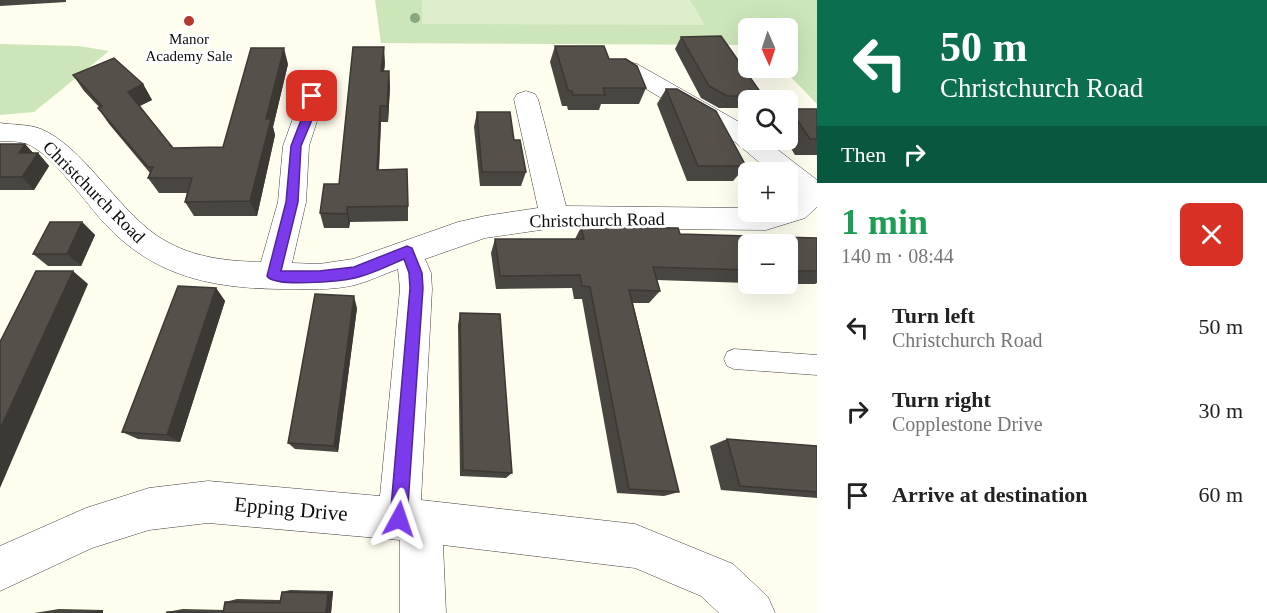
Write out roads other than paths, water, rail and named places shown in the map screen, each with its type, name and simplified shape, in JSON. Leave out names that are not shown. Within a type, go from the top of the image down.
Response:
[{"type":"street","points":[[629,69],[744,136],[815,195]]},
{"type":"street","points":[[273,276],[292,202],[296,146],[313,96]]},
{"type":"street","points":[[526,99],[554,217]]},
{"type":"street","name":"Christchurch Road","points":[[0,132],[31,135],[51,145],[117,218],[145,243],[170,257],[200,269],[226,274],[319,277],[354,273],[407,252],[485,227],[554,217],[766,219],[795,210],[815,195]]},
{"type":"street","points":[[407,252],[415,273],[416,288],[410,521],[423,613]]},
{"type":"street","name":"Epping Drive","points":[[0,569],[86,529],[149,509],[174,504],[208,502],[410,521],[635,546],[717,580],[752,613]]},
{"type":"lane","points":[[734,358],[817,365]]},
{"type":"place","name":"Manor Academy Sale","points":[[189,21]]}]
